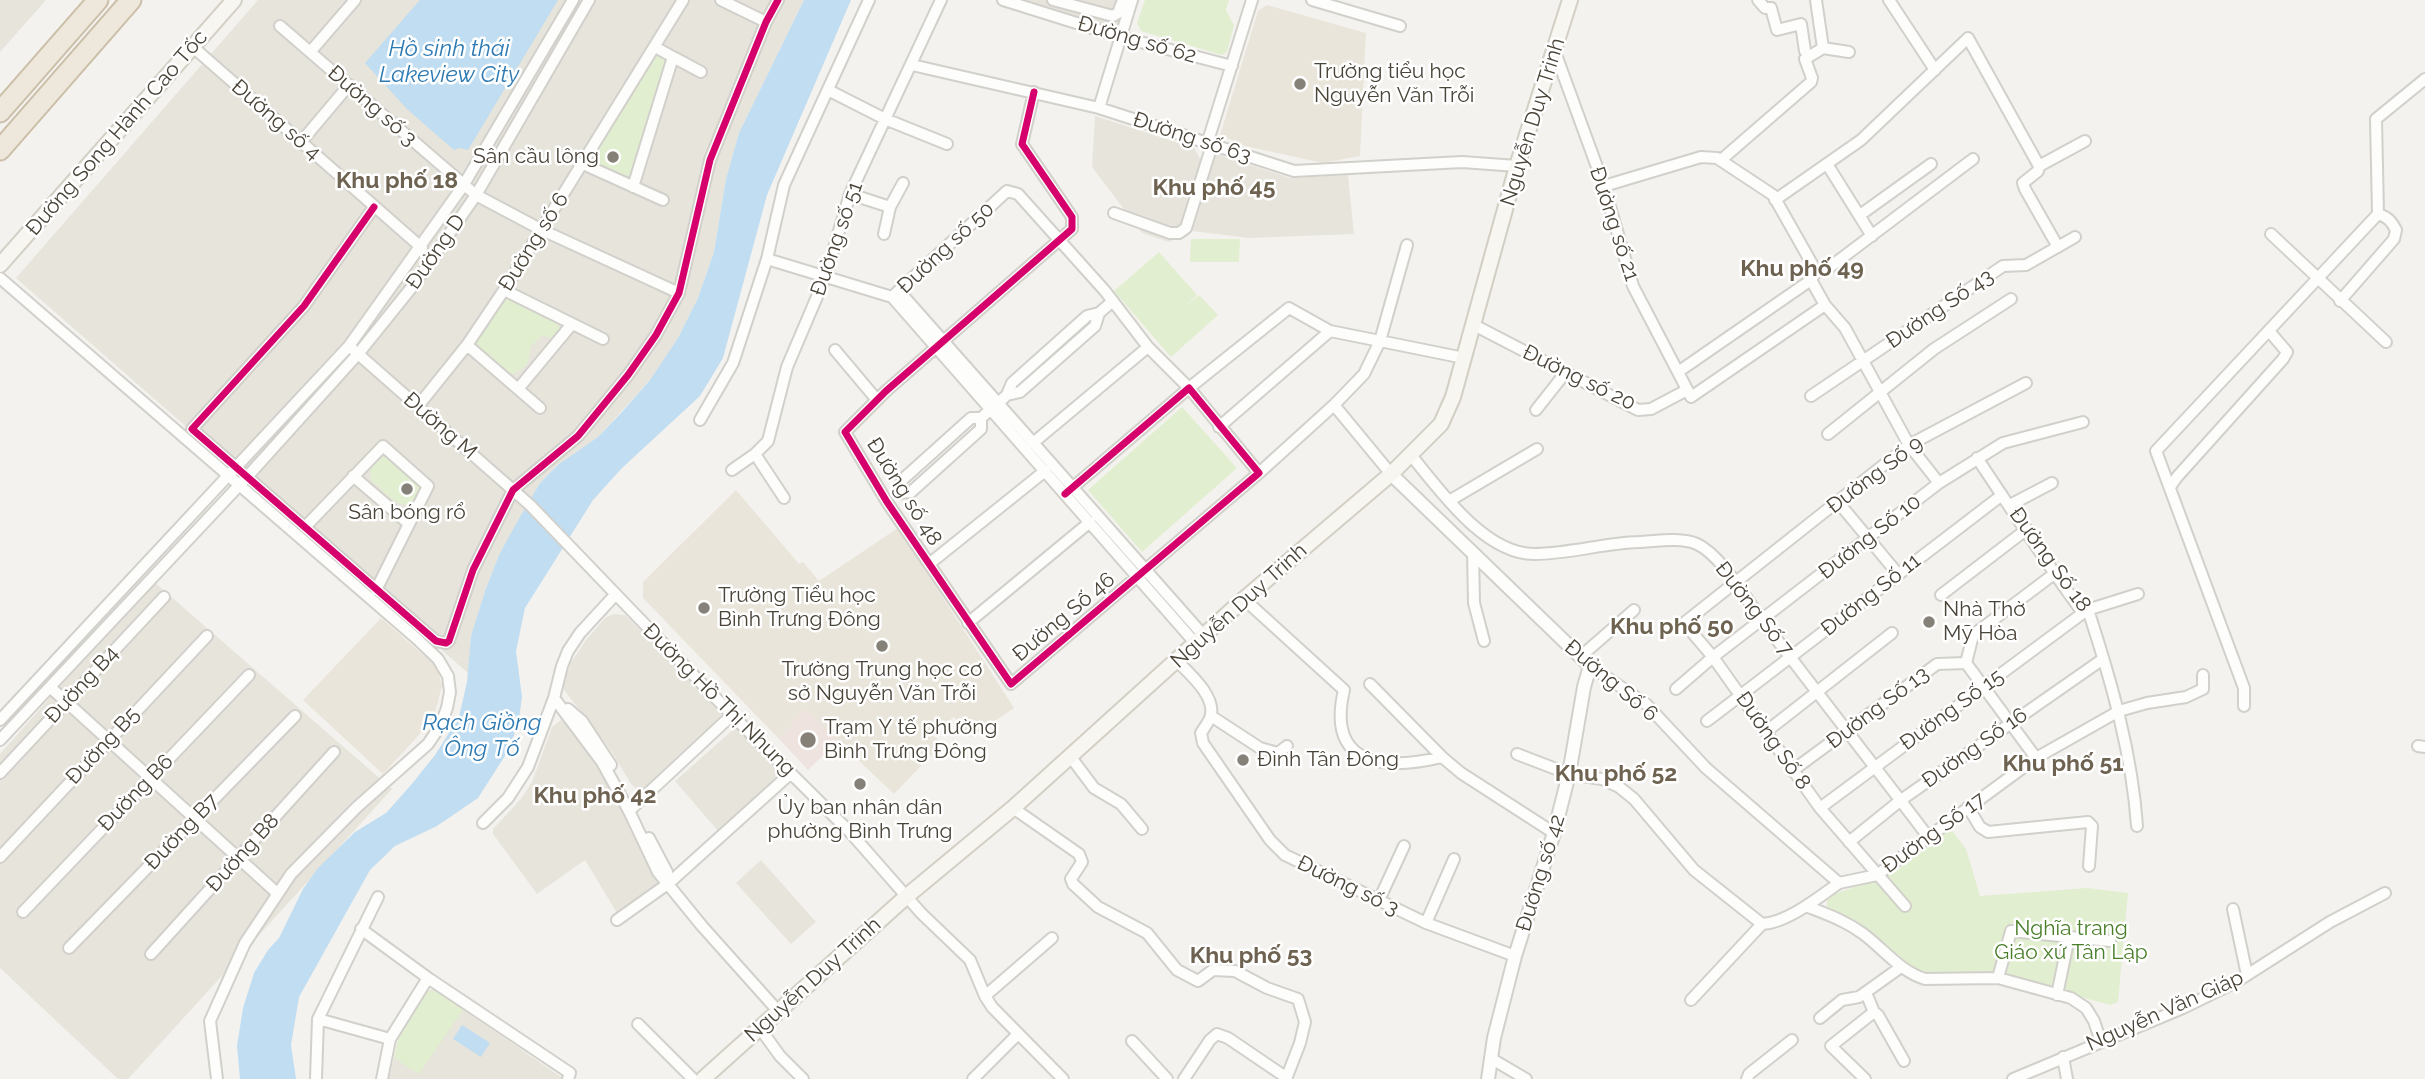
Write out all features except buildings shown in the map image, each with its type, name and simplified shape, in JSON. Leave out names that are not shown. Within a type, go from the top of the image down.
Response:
[{"type":"highway","points":[[0,111],[96,0]]},
{"type":"highway","points":[[0,150],[131,0]]},
{"type":"main road","name":"Đường Song Hành Cao Tốc","points":[[0,265],[234,0]]},
{"type":"main road","name":"Nguyễn Duy Trinh","points":[[703,1079],[907,896],[1013,808],[1244,600],[1391,474],[1441,424],[1453,397],[1517,166],[1570,0]]},
{"type":"street","points":[[311,51],[355,0]]},
{"type":"street","name":"Đường D","points":[[0,720],[232,472],[354,350],[463,186],[573,0]]},
{"type":"street","name":"Đường D","points":[[0,740],[244,481],[354,350],[416,282],[475,195],[589,0]]},
{"type":"street","name":"Đường số 6","points":[[418,406],[467,345],[504,290],[683,0]]},
{"type":"street","points":[[721,0],[766,22]]},
{"type":"street","points":[[0,278],[232,472],[305,527],[436,641],[446,643],[449,641],[473,569],[513,490],[578,436],[628,375],[656,335],[679,293],[710,160],[766,22],[778,0]]},
{"type":"street","points":[[700,419],[733,363],[767,258],[784,185],[869,0]]},
{"type":"street","name":"Đường số 51","points":[[732,470],[768,441],[787,367],[825,278],[850,194],[941,0]]},
{"type":"street","name":"Đường số 62","points":[[1003,0],[1121,37],[1232,66]]},
{"type":"street","points":[[1045,13],[1051,0],[1113,16],[1118,13],[1123,0]]},
{"type":"street","points":[[1099,108],[1132,0]]},
{"type":"street","points":[[1114,213],[1170,233],[1179,233],[1186,228],[1252,0]]},
{"type":"street","points":[[1311,0],[1341,5],[1399,26]]},
{"type":"street","points":[[1758,0],[1765,8],[1771,8],[1777,30],[1801,24],[1805,51]]},
{"type":"street","points":[[1816,0],[1823,48]]},
{"type":"street","points":[[1889,0],[1936,70]]},
{"type":"street","name":"Đường số 3","points":[[280,26],[463,186]]},
{"type":"street","points":[[1775,200],[1861,140],[1968,38],[2039,166]]},
{"type":"street","name":"Đường số 4","points":[[193,47],[422,248]]},
{"type":"street","points":[[655,47],[701,72]]},
{"type":"street","points":[[1721,160],[1811,82],[1805,59],[1823,48],[1849,52]]},
{"type":"street","name":"Đường số 21","points":[[1555,52],[1604,186],[1633,286],[1687,390]]},
{"type":"street","points":[[634,187],[673,57]]},
{"type":"street","name":"Đường số 63","points":[[912,65],[1099,108],[1294,171],[1462,162],[1517,166]]},
{"type":"street","points":[[2244,706],[2244,688],[2197,568],[2156,451],[2378,214],[2376,119],[2425,79]]},
{"type":"street","points":[[302,142],[349,85]]},
{"type":"street","points":[[828,90],[885,120],[947,144]]},
{"type":"street","name":"Đường số 48","points":[[1011,684],[887,502],[845,432],[877,400],[1072,229],[1072,217],[1022,144],[1034,92]]},
{"type":"street","points":[[2058,247],[2023,186],[2026,180],[2038,171],[2039,166],[2085,142]]},
{"type":"street","points":[[1604,186],[1701,157],[1721,160],[1773,195],[1825,305],[1845,328],[1909,444],[1939,483]]},
{"type":"street","points":[[1678,372],[1813,276],[1826,270],[1973,159]]},
{"type":"street","points":[[583,164],[663,200]]},
{"type":"street","points":[[1827,164],[1872,236]]},
{"type":"street","points":[[1860,215],[1931,164]]},
{"type":"street","points":[[884,234],[890,207],[903,183]]},
{"type":"street","points":[[463,186],[542,230],[679,293]]},
{"type":"street","name":"Đường số 50","points":[[896,294],[1007,191],[1018,194],[1059,240]]},
{"type":"street","points":[[850,194],[890,207]]},
{"type":"street","points":[[232,472],[192,429],[304,306],[374,207]]},
{"type":"street","points":[[2340,300],[2394,239],[2396,230],[2391,220],[2378,214]]},
{"type":"street","points":[[2271,234],[2386,342]]},
{"type":"street","name":"Đường Số 43","points":[[1811,396],[2003,266],[2026,265],[2075,237]]},
{"type":"street","points":[[1059,240],[1113,301],[1147,347],[1189,388],[1259,473]]},
{"type":"street","name":"Đường Số 46","points":[[1011,684],[1259,473],[1364,374],[1380,341],[1407,245]]},
{"type":"street","points":[[767,258],[825,278],[896,294],[940,344],[999,402],[1033,443],[1090,522],[1142,574]]},
{"type":"street","points":[[504,290],[603,339]]},
{"type":"street","points":[[1828,434],[1934,349],[2011,299]]},
{"type":"street","points":[[887,502],[899,493],[902,480],[971,418],[981,418],[999,402],[1012,383],[1087,316],[1099,313],[1113,301]]},
{"type":"street","name":"Đường số 20","points":[[1472,324],[1638,410],[1651,409],[1687,390],[1691,397],[1825,305]]},
{"type":"street","points":[[1069,491],[1189,388],[1289,308],[1330,331],[1464,358]]},
{"type":"street","points":[[519,389],[572,324]]},
{"type":"street","points":[[1220,428],[1330,331]]},
{"type":"street","points":[[2170,487],[2283,359],[2287,352],[2269,331]]},
{"type":"street","points":[[467,345],[540,408]]},
{"type":"street","points":[[1033,443],[1147,347]]},
{"type":"street","name":"Đường M","points":[[354,350],[530,505]]},
{"type":"street","points":[[835,350],[877,400]]},
{"type":"street","points":[[1536,411],[1566,373]]},
{"type":"street","name":"Đường Số 9","points":[[1735,584],[1909,444],[2026,383]]},
{"type":"street","points":[[999,402],[1045,471],[1069,491],[1200,640]]},
{"type":"street","points":[[1334,405],[1391,474]]},
{"type":"street","name":"Đường Số 10","points":[[1676,690],[1713,657],[1939,483],[2003,443],[2083,422]]},
{"type":"street","points":[[305,527],[383,446],[428,486],[376,590]]},
{"type":"street","points":[[1448,501],[1537,449]]},
{"type":"street","points":[[755,454],[784,498]]},
{"type":"street","name":"Đường Số 7","points":[[1410,454],[1448,501],[1499,544],[1510,548],[1532,554],[1631,542],[1675,540],[1698,544],[1726,568],[1762,620],[1929,838]]},
{"type":"street","name":"Đường Số 18","points":[[1977,458],[2027,529],[2054,574],[2085,611],[2104,659],[2119,711],[2135,798],[2137,825]]},
{"type":"street","points":[[929,565],[1045,471]]},
{"type":"street","name":"Đường Số 6","points":[[1391,474],[1585,661],[1646,704],[1706,768],[1839,884]]},
{"type":"street","points":[[353,476],[409,524]]},
{"type":"street","points":[[217,1079],[210,1021],[244,943],[292,874],[357,807],[428,744],[447,708],[450,692],[448,676],[438,659],[244,481]]},
{"type":"street","points":[[2010,505],[2052,483]]},
{"type":"street","name":"Đường Số 11","points":[[1707,721],[2002,495]]},
{"type":"street","points":[[1838,502],[1898,574]]},
{"type":"street","name":"Đường Hồ Thị Nhung","points":[[530,505],[732,715],[849,831],[921,914],[970,960],[985,996],[1063,1079]]},
{"type":"street","points":[[968,623],[1090,522]]},
{"type":"street","points":[[1941,595],[2027,529]]},
{"type":"street","points":[[1473,552],[1474,603],[1484,642]]},
{"type":"street","points":[[2036,758],[1966,663],[1973,635],[2054,574]]},
{"type":"street","name":"Đường Số 8","points":[[1735,584],[1684,623],[1713,657],[1767,731],[1792,771],[1905,906]]},
{"type":"street","points":[[483,823],[508,797],[528,767],[568,651],[580,633],[615,594]]},
{"type":"street","name":"Đường Số 15","points":[[1821,808],[2085,611],[2138,594]]},
{"type":"street","name":"Đường B4","points":[[0,773],[164,597]]},
{"type":"street","points":[[1244,600],[1344,690],[1339,708],[1340,731],[1348,745],[1362,756],[1381,764],[1441,757]]},
{"type":"street","points":[[1585,661],[1634,610]]},
{"type":"street","points":[[1767,731],[1892,633]]},
{"type":"street","name":"Đường B5","points":[[0,858],[206,636]]},
{"type":"street","name":"Đường Số 16","points":[[1849,842],[1900,800],[2104,659]]},
{"type":"street","points":[[1177,661],[1204,692],[1210,705],[1211,716],[1260,748],[1278,753],[1287,746]]},
{"type":"street","name":"Đường số 42","points":[[1488,1079],[1494,1038],[1515,956],[1554,833],[1569,775],[1584,687],[1585,661]]},
{"type":"street","name":"Đường Số 13","points":[[1792,771],[1937,664],[1966,663]]},
{"type":"street","name":"Đường B6","points":[[23,912],[249,675]]},
{"type":"street","name":"Đường Số 17","points":[[1877,875],[2036,758],[2119,711],[2147,703],[2186,697],[2203,689],[2203,675]]},
{"type":"street","points":[[1370,684],[1441,757],[1461,773],[1554,833]]},
{"type":"street","points":[[50,687],[277,893]]},
{"type":"street","points":[[554,698],[582,721],[667,872],[669,883],[702,926],[778,1011]]},
{"type":"street","points":[[631,809],[732,715]]},
{"type":"street","name":"Đường B7","points":[[69,948],[295,716]]},
{"type":"street","name":"Đường số 3","points":[[1211,716],[1201,733],[1202,743],[1270,840],[1285,855],[1426,923],[1515,956]]},
{"type":"street","name":"Đường B8","points":[[151,954],[334,752]]},
{"type":"street","points":[[1517,754],[1569,775],[1602,779],[1619,787],[1634,799],[1695,870],[1762,924]]},
{"type":"street","points":[[1070,756],[1094,788],[1121,804],[1142,829]]},
{"type":"street","points":[[617,920],[669,883],[791,773]]},
{"type":"street","points":[[1968,807],[1980,827],[1988,832],[2088,822],[2092,826],[2089,866]]},
{"type":"street","points":[[1013,808],[1079,854],[1082,862],[1071,878],[1073,884],[1098,907],[1147,933],[1177,970],[1198,981],[1213,970],[1235,971],[1267,988],[1298,999],[1305,1022],[1286,1079],[1228,1038],[1217,1034],[1184,1079]]},
{"type":"street","points":[[1379,900],[1404,846]]},
{"type":"street","points":[[1426,923],[1454,859]]},
{"type":"street","points":[[1691,1000],[1762,924],[1773,922],[1806,906],[1839,884],[1877,875]]},
{"type":"street","name":"Nguyễn Văn Giáp","points":[[2013,1079],[2183,1008],[2247,975],[2330,922],[2385,893]]},
{"type":"street","points":[[316,1079],[318,1019],[378,897]]},
{"type":"street","points":[[1806,906],[1841,919],[1864,934],[1913,975],[1925,979],[1998,978],[2071,998],[2087,1008],[2101,1042]]},
{"type":"street","points":[[2232,909],[2247,975]]},
{"type":"street","points":[[361,929],[428,978],[570,1073],[568,1079]]},
{"type":"street","points":[[1998,978],[2011,931],[2109,941]]},
{"type":"street","points":[[2057,995],[2068,937]]},
{"type":"street","points":[[985,996],[1052,938]]},
{"type":"street","points":[[1820,1018],[1842,1000],[1859,997],[1901,967]]},
{"type":"street","points":[[382,1079],[390,1040],[428,978]]},
{"type":"street","points":[[1866,993],[1874,1012],[1904,1061]]},
{"type":"street","points":[[1865,1079],[1832,1046],[1874,1012]]},
{"type":"street","points":[[318,1019],[390,1040]]},
{"type":"street","points":[[638,1024],[692,1079]]},
{"type":"street","points":[[759,1027],[780,1056],[803,1079]]},
{"type":"street","points":[[973,1079],[1018,1034]]},
{"type":"street","points":[[1747,1079],[1749,1074],[1792,1040]]},
{"type":"street","points":[[1132,1041],[1167,1079]]},
{"type":"street","points":[[2063,1057],[2067,1079]]},
{"type":"street","points":[[1492,1059],[1526,1079]]},
{"type":"shaded area","points":[[0,0],[46,0],[0,52]]},
{"type":"shaded area","points":[[258,0],[804,0],[739,133],[726,179],[714,252],[698,298],[678,338],[650,380],[598,437],[559,464],[540,483],[499,555],[485,591],[471,636],[468,673],[16,278]]},
{"type":"shaded area","points":[[1015,0],[1128,0],[1118,32]]},
{"type":"shaded area","name":"Trường tiểu học Nguyễn Văn Trỗi","points":[[1267,5],[1366,33],[1360,156],[1323,163],[1245,146],[1220,135],[1258,11]]},
{"type":"shaded area","points":[[1095,116],[1194,148],[1202,162],[1181,229],[1175,239],[1169,242],[1142,233],[1092,167]]},
{"type":"shaded area","points":[[1216,154],[1290,178],[1348,175],[1354,234],[1249,238],[1192,231]]},
{"type":"shaded area","points":[[736,490],[799,564],[803,562],[819,581],[898,528],[1014,708],[971,737],[954,717],[932,734],[942,744],[894,794],[805,710],[779,739],[643,598],[643,582]]},
{"type":"shaded area","points":[[153,581],[392,789],[128,1079],[118,1079],[0,968],[0,754]]},
{"type":"shaded area","points":[[613,614],[625,615],[721,710],[722,715],[721,720],[641,792],[631,784],[612,752],[564,690],[564,681],[572,661],[605,618]]},
{"type":"shaded area","points":[[381,618],[437,667],[442,686],[435,713],[429,724],[383,774],[303,700]]},
{"type":"shaded area","name":"Trạm Y tế phường Bình Trưng Đông","points":[[805,709],[838,741],[808,770],[779,739]]},
{"type":"shaded area","points":[[561,720],[572,728],[611,786],[659,885],[617,913],[585,860],[537,894],[493,834],[493,829],[520,800],[532,782],[552,727]]},
{"type":"shaded area","points":[[735,728],[783,774],[719,832],[675,781]]},
{"type":"shaded area","points":[[761,860],[816,922],[791,944],[736,883]]},
{"type":"shaded area","points":[[433,989],[562,1079],[389,1079],[399,1036],[425,992]]},
{"type":"green space","points":[[1145,0],[1229,0],[1226,10],[1234,25],[1227,52],[1222,55],[1141,31],[1137,23]]},
{"type":"green space","points":[[658,56],[665,61],[630,175],[623,176],[594,164],[593,154],[654,57]]},
{"type":"green space","points":[[1191,239],[1240,239],[1239,262],[1190,262]]},
{"type":"green space","points":[[1159,252],[1197,295],[1183,308],[1199,295],[1218,315],[1171,357],[1114,291]]},
{"type":"green space","points":[[504,297],[556,322],[560,329],[551,340],[544,334],[530,347],[526,365],[509,375],[475,343]]},
{"type":"green space","points":[[1182,407],[1237,468],[1142,552],[1088,490]]},
{"type":"green space","points":[[383,457],[388,457],[421,483],[422,488],[415,503],[408,505],[397,502],[371,480],[370,469]]},
{"type":"green space","name":"Nghĩa trang Giáo xứ Tân Lập","points":[[1951,829],[1966,849],[1980,896],[2087,888],[2128,893],[2118,1002],[2110,1005],[1990,972],[1980,975],[1918,971],[1905,964],[1857,921],[1827,907],[1827,900],[1835,894],[1893,873]]},
{"type":"green space","points":[[436,991],[463,1010],[419,1074],[394,1058],[399,1036],[425,992]]},
{"type":"water","name":"Hồ sinh thái Lakeview City","points":[[420,0],[558,0],[468,150],[454,150],[408,110],[365,63]]},
{"type":"water","name":"Rạch Giồng Ông Tố","points":[[804,0],[851,0],[767,195],[723,358],[700,396],[622,468],[593,500],[525,608],[516,651],[522,697],[519,719],[510,748],[478,798],[437,826],[395,846],[370,870],[299,997],[291,1045],[296,1079],[240,1079],[237,1046],[243,1008],[254,973],[279,938],[303,889],[318,868],[355,832],[386,813],[435,755],[459,717],[467,682],[471,636],[485,591],[499,555],[540,483],[559,464],[598,437],[621,413],[650,380],[678,338],[698,298],[714,252],[726,179],[739,133]]},
{"type":"water","points":[[462,1025],[490,1043],[481,1057],[453,1039]]},
{"type":"cycle path","points":[[374,207],[304,306],[192,429],[436,641],[446,643],[449,641],[473,570],[513,490],[578,436],[628,375],[656,335],[679,293],[710,160],[766,22],[778,0]]},
{"type":"cycle path","points":[[1034,92],[1022,144],[1072,217],[1072,229],[886,391],[845,432],[887,502],[1011,684],[1259,473],[1189,388],[1065,494]]},
{"type":"place","name":"Trường tiểu học Nguyễn Văn Trỗi","points":[[1300,84]]},
{"type":"place","name":"Sân cầu lông","points":[[613,157]]},
{"type":"place","name":"Sân bóng rổ","points":[[407,489]]},
{"type":"place","name":"Trường Tiểu học Bình Trưng Đông","points":[[704,608]]},
{"type":"place","name":"Nhà Thờ Mỹ Hòa","points":[[1929,622]]},
{"type":"place","name":"Trường Trung học cơ sở Nguyễn Văn Trỗi","points":[[882,646]]},
{"type":"place","name":"Trạm Y tế phường Bình Trưng Đông","points":[[808,740]]},
{"type":"place","name":"Đình Tân Đông","points":[[1243,760]]},
{"type":"place","name":"Ủy ban nhân dân phường Bình Trưng","points":[[860,784]]},
{"type":"district","name":"Khu phố 18","points":[[397,181]]},
{"type":"district","name":"Khu phố 45","points":[[1214,188]]},
{"type":"district","name":"Khu phố 49","points":[[1802,269]]},
{"type":"district","name":"Khu phố 50","points":[[1672,627]]},
{"type":"district","name":"Khu phố 51","points":[[2063,764]]},
{"type":"district","name":"Khu phố 52","points":[[1616,774]]},
{"type":"district","name":"Khu phố 42","points":[[595,796]]},
{"type":"district","name":"Khu phố 53","points":[[1251,956]]}]
